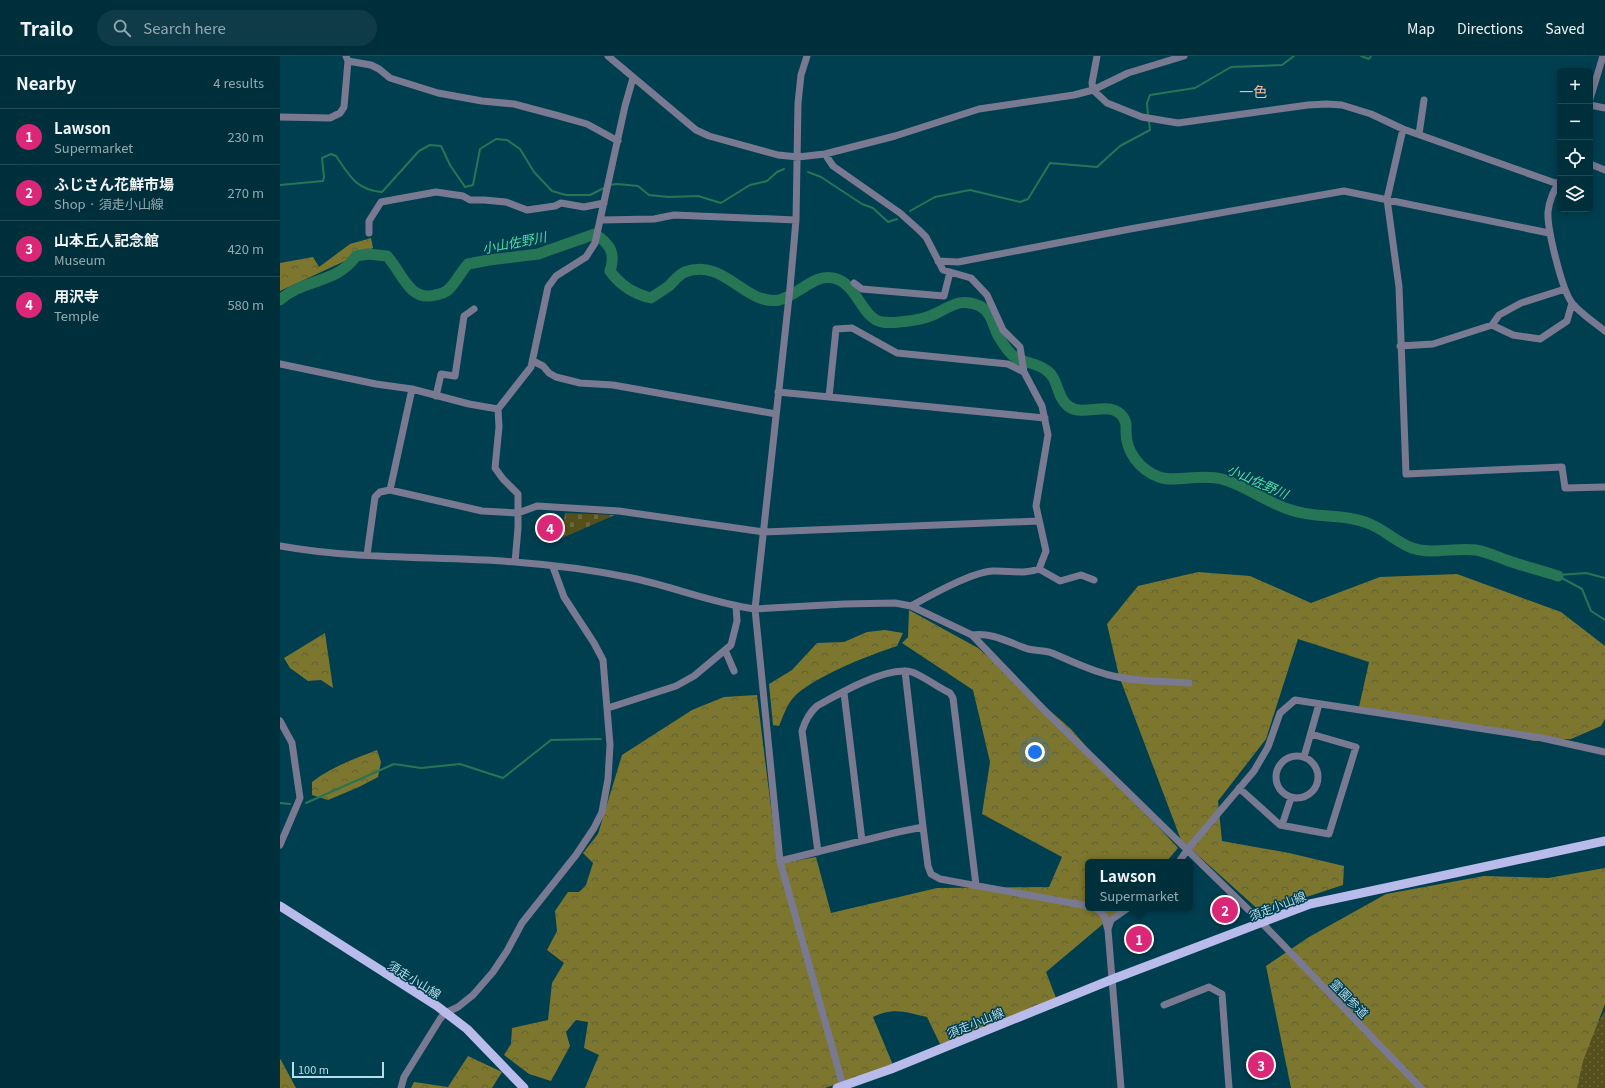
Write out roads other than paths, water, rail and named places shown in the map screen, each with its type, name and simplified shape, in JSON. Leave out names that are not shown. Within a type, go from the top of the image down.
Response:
[{"type":"main road","name":"須走小山線","points":[[840,1087],[891,1069],[1113,980],[1310,904],[1605,841]]},
{"type":"main road","name":"須走小山線","points":[[280,906],[445,1013],[466,1029],[524,1088]]},
{"type":"street","points":[[608,56],[696,130],[709,136],[778,155],[798,157],[825,154],[895,136],[979,109],[1074,95],[1093,90],[1128,73],[1184,56]]},
{"type":"street","points":[[807,56],[802,75],[798,102],[796,220],[790,288],[755,609],[780,860],[840,1087]]},
{"type":"street","points":[[1097,56],[1092,83],[1093,90],[1107,103],[1142,117],[1178,123],[1224,115],[1327,104],[1342,105],[1372,114],[1403,129],[1557,181]]},
{"type":"street","points":[[1593,89],[1603,56]]},
{"type":"street","points":[[280,117],[330,118],[340,114],[344,107],[347,58],[380,69],[390,78],[438,93],[482,102],[514,104],[586,124],[618,141]]},
{"type":"street","points":[[515,562],[518,494],[503,479],[496,468],[499,427],[498,409],[531,367],[548,287],[556,276],[586,257],[595,243],[633,78]]},
{"type":"street","points":[[1418,134],[1424,100]]},
{"type":"street","points":[[1593,106],[1605,108]]},
{"type":"street","points":[[1403,129],[1387,200],[1399,287],[1400,346],[1406,474],[1562,467],[1565,488],[1605,487]]},
{"type":"street","points":[[825,154],[833,166],[893,208],[919,230],[926,237],[943,270],[971,278],[987,295],[1004,330],[1020,347],[1024,370],[1042,406],[1048,435],[1036,500],[1038,521],[1046,551],[1039,569]]},
{"type":"street","points":[[1593,165],[1605,170]]},
{"type":"street","points":[[1557,186],[1549,202],[1549,233],[1565,288],[1572,303],[1605,331]]},
{"type":"street","points":[[938,261],[958,262],[1145,226],[1344,191],[1549,233]]},
{"type":"street","points":[[370,233],[369,221],[382,202],[415,195],[442,193],[462,196],[470,200],[506,202],[527,210],[555,206],[561,203],[584,207],[604,203]]},
{"type":"street","points":[[600,224],[654,219],[674,215],[796,220]]},
{"type":"street","points":[[854,283],[862,289],[944,296],[950,272]]},
{"type":"street","points":[[1400,346],[1432,344],[1492,325],[1499,315],[1521,303],[1565,288]]},
{"type":"street","points":[[1492,325],[1513,335],[1540,339],[1567,321],[1572,303]]},
{"type":"street","points":[[436,396],[441,374],[456,376],[464,316],[474,309]]},
{"type":"street","points":[[829,396],[836,329],[852,328],[897,353],[1008,364],[1024,370]]},
{"type":"street","points":[[533,361],[543,366],[549,373],[556,377],[580,383],[613,385],[696,401],[776,414]]},
{"type":"street","points":[[280,364],[376,384],[412,389],[436,396],[498,409]]},
{"type":"street","points":[[390,490],[412,389]]},
{"type":"street","points":[[778,392],[1045,418]]},
{"type":"street","points":[[367,555],[375,497],[380,492],[390,490],[482,511],[518,513],[537,506],[619,511],[764,532],[1038,521]]},
{"type":"street","points":[[280,546],[367,555],[515,562],[553,567],[631,578],[736,606],[755,609],[885,602],[912,606],[972,636],[979,634],[995,637],[1029,649],[1050,653],[1077,665],[1111,676],[1133,680],[1189,683]]},
{"type":"street","points":[[401,1088],[404,1077],[415,1058],[445,1013],[473,996],[493,972],[507,951],[522,923],[576,855],[594,828],[602,812],[608,779],[610,745],[608,708],[602,660],[594,643],[564,597],[553,567]]},
{"type":"street","points":[[912,606],[976,575],[992,571],[1016,573],[1039,569],[1060,581],[1081,575],[1094,580]]},
{"type":"street","points":[[608,708],[687,681],[731,645],[735,632],[736,606]]},
{"type":"street","name":"霊園参道","points":[[972,636],[1262,923],[1421,1088]]},
{"type":"street","points":[[725,650],[734,670]]},
{"type":"street","points":[[818,852],[802,731],[804,722],[811,711],[844,693],[880,676],[898,671],[905,671],[918,676],[950,693],[953,698],[976,885]]},
{"type":"street","points":[[905,671],[923,827],[928,866],[931,874],[940,879],[1085,905]]},
{"type":"street","points":[[844,693],[862,841]]},
{"type":"street","points":[[1181,859],[1254,771],[1268,747],[1280,713],[1295,700],[1542,738],[1605,752]]},
{"type":"street","points":[[1304,757],[1318,704]]},
{"type":"street","points":[[280,721],[292,743],[300,798],[280,845]]},
{"type":"street","points":[[1239,788],[1282,825],[1329,834],[1356,748],[1311,734]]},
{"type":"street","points":[[1290,757],[1304,757],[1315,766],[1318,780],[1311,793],[1298,799],[1291,798],[1284,795],[1276,784],[1276,771],[1279,765],[1290,757]]},
{"type":"street","points":[[1282,825],[1291,798]]},
{"type":"street","points":[[780,860],[923,827]]},
{"type":"street","points":[[1099,911],[1104,915],[1108,930],[1121,1088]]},
{"type":"street","points":[[1108,930],[1111,920],[1124,911]]},
{"type":"street","points":[[1164,1005],[1209,987],[1222,994],[1229,1088]]},
{"type":"waterway","points":[[1148,116],[1147,103],[1150,95],[1195,88],[1231,67],[1282,65],[1294,56]]},
{"type":"waterway","points":[[1361,56],[1369,59],[1371,56]]},
{"type":"waterway","points":[[910,211],[935,197],[970,190],[1020,202],[1028,199],[1050,163],[1097,167],[1120,146],[1150,130],[1149,120]]},
{"type":"waterway","points":[[280,185],[323,181],[322,158],[331,154],[336,156],[349,175],[359,185],[373,191],[382,192],[419,151],[430,145],[441,146],[450,165],[465,187],[473,185],[480,149],[496,139],[507,140],[520,149],[534,172],[552,191],[566,195],[590,195],[606,187]]},
{"type":"waterway","points":[[609,185],[617,184],[638,186],[649,195],[669,197],[698,196],[721,203],[750,185],[767,181],[777,172],[784,169]]},
{"type":"waterway","points":[[808,172],[821,177],[862,204],[873,208],[888,222],[897,219]]},
{"type":"waterway","name":"小山佐野川","points":[[280,300],[299,288],[340,271],[349,265],[356,256],[368,254],[387,256],[412,290],[426,296],[441,294],[447,290],[468,264],[538,254],[595,234],[608,245],[612,254],[612,265],[610,271],[618,281],[639,294],[651,298],[669,286],[683,273],[699,269],[711,271],[723,276],[755,296],[767,300],[779,300],[787,297],[822,278],[829,277],[837,279],[850,288],[875,320],[882,322],[899,322],[920,319],[959,303],[972,303],[980,306],[987,312],[1001,340],[1016,358],[1039,366],[1050,373],[1056,383],[1061,398],[1068,406],[1074,409],[1082,410],[1111,409],[1118,412],[1123,417],[1126,424],[1128,446],[1131,453],[1140,465],[1152,474],[1165,479],[1206,477],[1222,479],[1291,510],[1301,513],[1351,518],[1370,524],[1412,548],[1428,551],[1460,549],[1476,550],[1558,576]]},
{"type":"waterway","points":[[1559,575],[1586,573],[1605,578]]},
{"type":"waterway","points":[[1558,576],[1582,589],[1591,611],[1605,620]]},
{"type":"waterway","points":[[306,803],[394,764],[421,768],[460,764],[503,778],[551,740],[601,739]]},
{"type":"waterway","points":[[280,803],[290,804]]},
{"type":"place","name":"用沢寺","points":[[550,528]]},
{"type":"place","name":"ふじさん花鮮市場","points":[[1225,910]]},
{"type":"place","name":"Lawson","points":[[1139,939]]},
{"type":"place","name":"山本丘人記念館","points":[[1261,1065]]},
{"type":"district","name":"一色","points":[[1253,91]]}]
